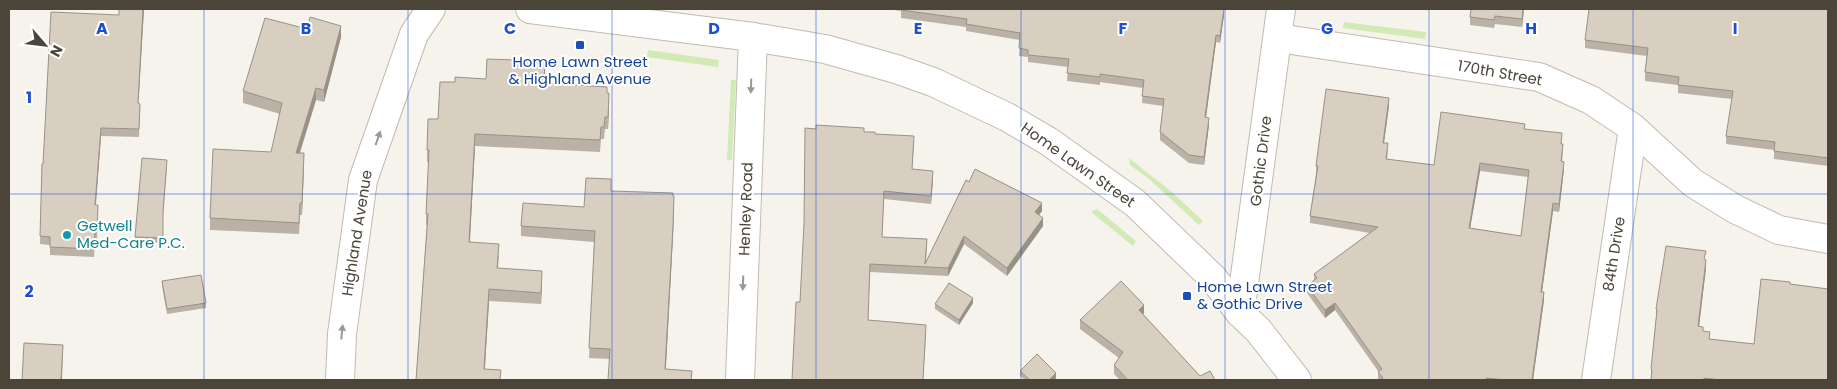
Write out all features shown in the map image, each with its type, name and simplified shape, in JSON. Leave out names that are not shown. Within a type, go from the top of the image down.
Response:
[{"type":"street","name":"Highland Avenue","points":[[340,380],[342,334],[363,180],[414,34],[431,9]]},
{"type":"street","name":"Home Lawn Street","points":[[530,9],[753,37],[826,49],[896,69],[933,82],[1007,117],[1048,141],[1135,203],[1213,278],[1240,313],[1258,330],[1297,380]]},
{"type":"street","name":"Gothic Drive","points":[[1240,313],[1281,9]]},
{"type":"street","name":"Henley Road","points":[[740,380],[753,37]]},
{"type":"street","name":"170th Street","points":[[1278,38],[1539,77],[1591,100],[1633,128],[1693,183],[1734,209],[1779,230],[1828,239]]},
{"type":"street","name":"84th Drive","points":[[1596,380],[1633,128]]},
{"type":"green space","points":[[1344,22],[1426,32],[1425,39],[1343,28]]},
{"type":"green space","points":[[648,50],[719,60],[718,67],[647,57]]},
{"type":"green space","points":[[731,80],[736,80],[732,160],[727,160]]},
{"type":"green space","points":[[1129,158],[1172,192],[1203,221],[1199,225],[1149,179],[1130,165]]},
{"type":"green space","points":[[1097,209],[1136,241],[1133,246],[1091,212]]},
{"type":"building","points":[[119,9],[143,9],[138,103],[140,104],[139,129],[101,128],[95,205],[98,205],[97,232],[95,232],[94,249],[50,247],[50,237],[40,236],[42,164],[51,12],[119,15]]},
{"type":"building","points":[[901,9],[1224,9],[1220,36],[1216,35],[1205,117],[1209,118],[1204,157],[1189,155],[1160,132],[1164,99],[1142,96],[1144,80],[1100,74],[1100,77],[1067,73],[1069,59],[1028,55],[1028,50],[1019,48],[1020,33],[966,24],[967,19]]},
{"type":"building","points":[[1471,9],[1523,9],[1522,19],[1495,16],[1494,20],[1470,17]]},
{"type":"building","points":[[1589,9],[1828,9],[1828,158],[1774,151],[1775,142],[1726,136],[1733,91],[1678,85],[1679,77],[1645,72],[1648,48],[1585,40]]},
{"type":"building","points":[[310,17],[341,26],[324,90],[316,88],[296,153],[304,153],[302,203],[300,203],[299,223],[210,218],[213,149],[271,152],[282,103],[243,91],[265,18],[307,29]]},
{"type":"building","points":[[487,59],[545,61],[544,83],[607,87],[607,93],[609,93],[608,117],[605,117],[604,127],[601,127],[600,140],[475,134],[469,242],[499,244],[497,268],[542,271],[541,293],[489,289],[484,369],[501,370],[500,380],[416,380],[428,214],[426,214],[429,150],[427,150],[428,119],[438,119],[440,82],[455,82],[455,77],[486,79]]},
{"type":"building","points":[[1326,89],[1389,98],[1383,143],[1388,143],[1386,159],[1434,165],[1441,112],[1525,124],[1524,129],[1562,133],[1561,161],[1564,162],[1559,204],[1553,203],[1541,292],[1544,292],[1532,380],[1486,378],[1488,380],[1381,380],[1383,378],[1378,372],[1382,369],[1335,303],[1325,310],[1307,286],[1317,278],[1314,274],[1378,227],[1310,216],[1318,166],[1316,166]],"holes":[[[1480,163],[1529,170],[1521,236],[1469,228]]]},
{"type":"building","points":[[816,125],[864,128],[864,132],[875,132],[875,134],[914,136],[912,169],[933,171],[931,196],[884,191],[882,237],[927,239],[925,264],[966,180],[969,182],[975,169],[1042,203],[1035,212],[1043,218],[1007,268],[964,236],[948,268],[870,264],[868,320],[926,325],[923,380],[792,380],[796,302],[800,302],[804,223],[805,128],[816,129]]},
{"type":"building","points":[[142,158],[167,160],[163,238],[135,237]]},
{"type":"building","points":[[586,178],[611,179],[611,191],[673,193],[665,369],[692,371],[691,380],[608,380],[610,349],[589,348],[595,231],[521,226],[523,203],[584,207]]},
{"type":"building","points":[[1666,246],[1706,251],[1698,326],[1703,327],[1703,331],[1710,332],[1709,339],[1754,344],[1761,279],[1828,289],[1828,380],[1720,380],[1704,378],[1704,380],[1651,380],[1656,309]]},
{"type":"building","points":[[201,275],[206,303],[167,309],[162,281]]},
{"type":"building","points":[[1121,281],[1144,305],[1139,310],[1200,376],[1210,371],[1215,380],[1128,380],[1114,365],[1123,352],[1080,320]]},
{"type":"building","points":[[949,283],[973,298],[959,320],[935,304]]},
{"type":"building","points":[[24,343],[63,345],[61,380],[22,380]]},
{"type":"building","points":[[1037,354],[1056,373],[1049,380],[1030,380],[1020,371]]},
{"type":"place","name":"Home Lawn Street & Highland Avenue","points":[[580,45]]},
{"type":"place","name":"Getwell Med-Care P.C.","points":[[67,235]]},
{"type":"place","name":"Home Lawn Street & Gothic Drive","points":[[1187,296]]}]
